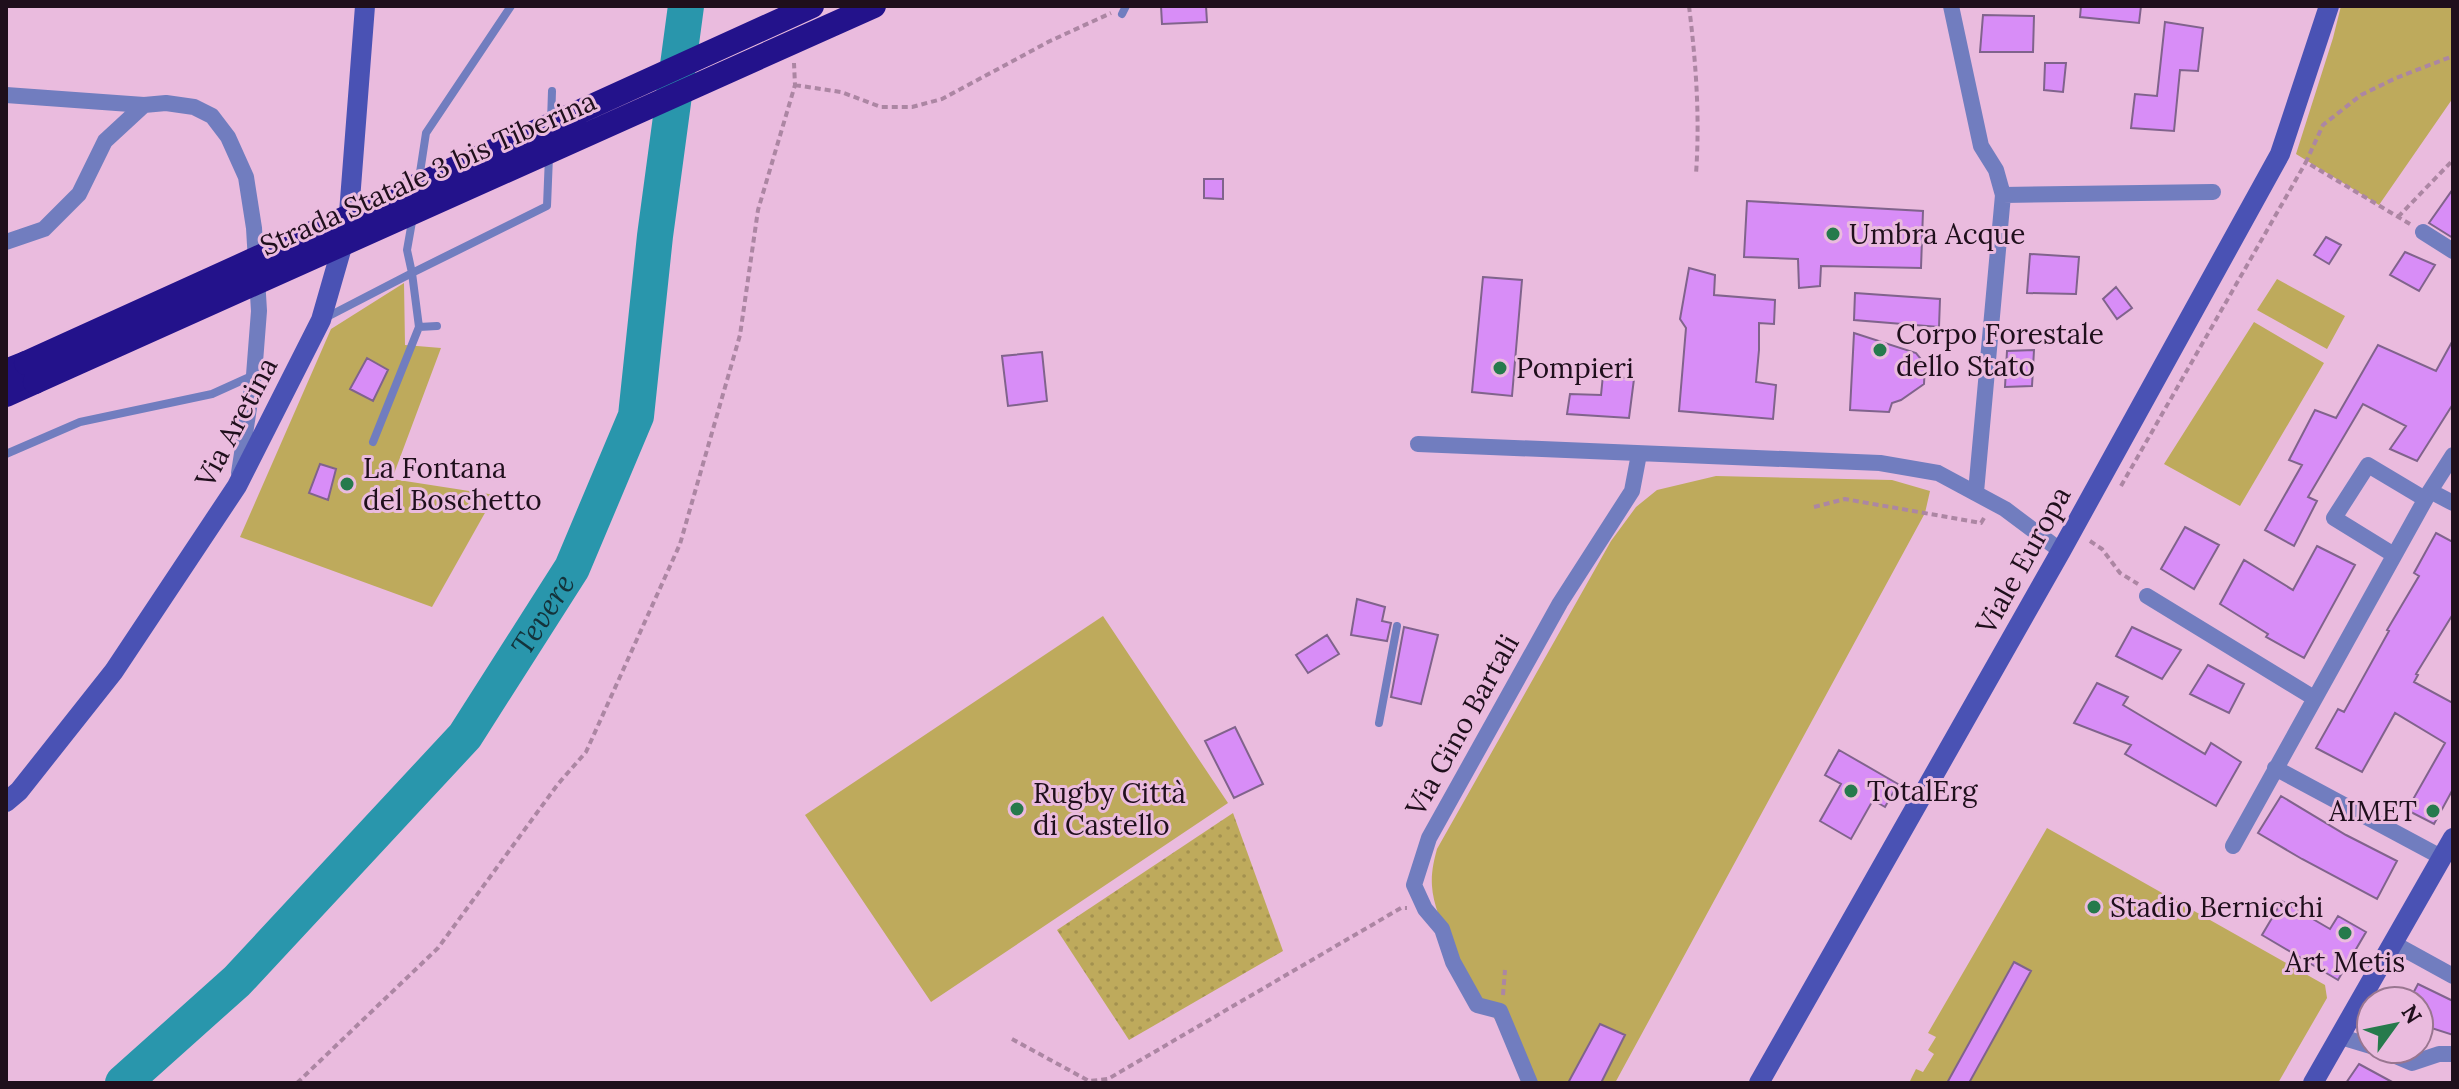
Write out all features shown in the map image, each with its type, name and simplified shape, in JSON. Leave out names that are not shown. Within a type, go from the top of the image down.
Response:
[{"type":"highway","name":"Strada Statale 3 bis Tiberina","points":[[6,395],[22,372],[812,6]]},
{"type":"highway","name":"Strada Statale 3 bis Tiberina","points":[[22,372],[874,6]]},
{"type":"main road","name":"Via Aretina","points":[[6,802],[19,791],[114,671],[237,486],[321,320],[348,226],[365,6]]},
{"type":"main road","name":"Viale Europa","points":[[2314,53],[2315,6]]},
{"type":"main road","name":"Viale Europa","points":[[1759,1083],[2061,551],[2280,154],[2329,6]]},
{"type":"main road","points":[[2313,1083],[2453,838]]},
{"type":"street","points":[[1951,6],[1981,146],[1996,170],[2003,195],[1976,492]]},
{"type":"street","points":[[6,95],[194,107],[212,116],[228,137],[246,177],[254,228],[259,311],[254,375],[237,486]]},
{"type":"street","points":[[6,242],[44,229],[62,212],[79,194],[105,141],[144,105]]},
{"type":"street","points":[[2003,195],[2213,192]]},
{"type":"street","points":[[2423,232],[2453,251]]},
{"type":"street","points":[[1418,444],[1880,463],[1938,473],[1992,501],[2061,551]]},
{"type":"street","name":"Via Gino Bartali","points":[[1500,1011],[1477,1005],[1453,962],[1442,929],[1425,909],[1414,885],[1429,838],[1560,603],[1632,491],[1639,454]]},
{"type":"street","points":[[2233,846],[2427,495],[2453,455]]},
{"type":"street","points":[[2394,555],[2334,518],[2368,465],[2427,495],[2453,503]]},
{"type":"street","points":[[2147,596],[2314,698]]},
{"type":"street","points":[[2275,768],[2441,857]]},
{"type":"street","points":[[2393,943],[2453,976]]},
{"type":"street","points":[[1500,1011],[1530,1083]]},
{"type":"street","points":[[2341,1037],[2355,1041]]},
{"type":"lane","points":[[417,192],[426,133],[511,6]]},
{"type":"lane","points":[[321,320],[547,206],[552,91]]},
{"type":"lane","points":[[373,442],[419,327],[407,250],[415,206]]},
{"type":"lane","points":[[419,327],[437,326]]},
{"type":"lane","points":[[6,454],[80,422],[212,394],[254,375]]},
{"type":"lane","points":[[1379,723],[1397,626]]},
{"type":"path","points":[[1689,6],[1698,89],[1696,174]]},
{"type":"path","points":[[795,85],[841,92],[881,107],[912,107],[942,99],[1050,41],[1124,10]]},
{"type":"path","points":[[297,1083],[438,948],[558,784],[586,752],[680,544],[740,335],[758,210],[795,85],[793,54]]},
{"type":"path","points":[[2423,232],[2306,162],[2323,125],[2361,95],[2453,56]]},
{"type":"path","points":[[2398,217],[2453,160]]},
{"type":"path","points":[[1814,507],[1845,499],[1981,523],[1992,501]]},
{"type":"path","points":[[2090,541],[2102,549],[2120,573],[2138,584],[2147,596]]},
{"type":"path","points":[[1012,1039],[1089,1081],[1108,1079],[1401,908],[1425,909]]},
{"type":"path","points":[[1500,1011],[1505,970]]},
{"type":"shaded area","points":[[2341,6],[2453,6],[2453,98],[2379,205],[2296,154]]},
{"type":"shaded area","points":[[2277,279],[2345,316],[2327,349],[2257,310]]},
{"type":"shaded area","points":[[404,283],[405,345],[441,348],[392,479],[495,495],[432,607],[240,537],[331,329]]},
{"type":"shaded area","points":[[2254,322],[2324,363],[2240,506],[2164,464]]},
{"type":"shaded area","points":[[1716,476],[1892,480],[1930,491],[1925,513],[1615,1083],[1537,1083],[1491,1014],[1445,932],[1432,886],[1437,849],[1611,541],[1636,507],[1657,490]]},
{"type":"shaded area","name":"Rugby Città di Castello","points":[[1103,616],[1228,803],[931,1002],[805,815]]},
{"type":"shaded area","points":[[1233,813],[1283,951],[1129,1040],[1057,930]]},
{"type":"shaded area","name":"Stadio Bernicchi","points":[[2047,828],[2325,985],[2327,998],[2278,1083],[1909,1083],[1916,1069],[1923,1072],[1934,1054],[1928,1050],[1936,1037],[1928,1033]]},
{"type":"building","points":[[1161,6],[1206,6],[1207,22],[1162,24]]},
{"type":"building","points":[[2081,6],[2141,6],[2139,23],[2080,17]]},
{"type":"building","points":[[1983,15],[2034,16],[2033,52],[1980,52]]},
{"type":"building","points":[[2165,22],[2203,28],[2198,71],[2180,70],[2174,131],[2131,128],[2135,94],[2157,96]]},
{"type":"building","points":[[2045,63],[2066,63],[2063,92],[2044,90]]},
{"type":"building","points":[[1204,179],[1223,179],[1223,199],[1204,198]]},
{"type":"building","points":[[2453,189],[2453,238],[2429,223]]},
{"type":"building","name":"Umbra Acque","points":[[1747,201],[1923,211],[1921,268],[1821,266],[1820,286],[1799,288],[1798,259],[1744,257]]},
{"type":"building","points":[[2326,237],[2341,245],[2329,264],[2314,255]]},
{"type":"building","points":[[2405,252],[2435,265],[2419,291],[2390,275]]},
{"type":"building","points":[[2030,254],[2079,257],[2076,294],[2027,293]]},
{"type":"building","points":[[1689,268],[1715,275],[1714,295],[1775,300],[1774,324],[1759,323],[1756,382],[1776,385],[1773,419],[1679,411],[1686,328],[1680,319]]},
{"type":"building","points":[[1483,277],[1522,280],[1512,396],[1472,392]]},
{"type":"building","points":[[2116,287],[2132,308],[2117,319],[2103,299]]},
{"type":"building","points":[[1855,293],[1940,299],[1939,327],[1854,320]]},
{"type":"building","points":[[1854,333],[1916,353],[1925,364],[1924,384],[1892,403],[1889,412],[1850,410]]},
{"type":"building","points":[[2453,340],[2453,404],[2417,461],[2390,449],[2406,426],[2363,404],[2308,497],[2317,501],[2294,546],[2265,530],[2302,465],[2289,460],[2315,410],[2336,418],[2378,345],[2436,371]]},
{"type":"building","points":[[2034,350],[2032,386],[2005,387],[2007,351]]},
{"type":"building","points":[[1042,352],[1047,401],[1008,406],[1002,356]]},
{"type":"building","points":[[367,358],[388,370],[373,401],[350,389]]},
{"type":"building","points":[[1603,375],[1634,379],[1629,418],[1567,414],[1570,394],[1601,395]]},
{"type":"building","points":[[320,464],[336,469],[328,500],[309,493]]},
{"type":"building","points":[[2185,527],[2219,545],[2194,589],[2161,569]]},
{"type":"building","points":[[2436,533],[2453,542],[2453,614],[2414,682],[2453,703],[2453,789],[2434,824],[2407,810],[2445,743],[2395,713],[2362,772],[2316,748],[2338,709],[2344,712],[2419,576],[2414,573]]},
{"type":"building","points":[[2317,546],[2355,565],[2304,658],[2266,637],[2268,634],[2220,604],[2244,560],[2293,590]]},
{"type":"building","points":[[1357,599],[1385,607],[1382,621],[1391,623],[1387,641],[1351,635]]},
{"type":"building","points":[[1404,627],[1438,635],[1421,704],[1391,697]]},
{"type":"building","points":[[2132,627],[2181,650],[2162,679],[2116,656]]},
{"type":"building","points":[[1327,635],[1339,654],[1308,673],[1296,655]]},
{"type":"building","points":[[2208,665],[2244,684],[2229,713],[2190,694]]},
{"type":"building","points":[[2097,683],[2128,697],[2123,705],[2205,754],[2211,743],[2241,762],[2216,806],[2125,754],[2131,745],[2074,723]]},
{"type":"building","points":[[1235,727],[1263,784],[1234,798],[1205,741]]},
{"type":"building","points":[[1839,750],[1898,784],[1885,807],[1873,800],[1851,839],[1820,821],[1841,784],[1825,775]]},
{"type":"building","points":[[2281,796],[2397,861],[2377,899],[2258,833]]},
{"type":"building","points":[[2282,901],[2330,929],[2338,916],[2366,932],[2338,980],[2262,935]]},
{"type":"building","points":[[2014,962],[2031,971],[1969,1083],[1947,1083]]},
{"type":"building","points":[[2435,992],[2453,1001],[2453,1035],[2435,1029]]},
{"type":"building","points":[[1600,1024],[1625,1035],[1601,1083],[1568,1083]]},
{"type":"building","points":[[2361,1065],[2394,1083],[2346,1083]]},
{"type":"waterway","name":"Tevere","points":[[123,1083],[237,981],[465,736],[572,568],[636,416],[655,236],[686,6]]},
{"type":"place","name":"Umbra Acque","points":[[1833,234]]},
{"type":"place","name":"Corpo Forestale dello Stato","points":[[1880,350]]},
{"type":"place","name":"Pompieri","points":[[1500,368]]},
{"type":"place","name":"La Fontana del Boschetto","points":[[347,484]]},
{"type":"place","name":"TotalErg","points":[[1851,791]]},
{"type":"place","name":"Rugby Città di Castello","points":[[1017,809]]},
{"type":"place","name":"AIMET","points":[[2433,811]]},
{"type":"place","name":"Stadio Bernicchi","points":[[2094,907]]},
{"type":"place","name":"Art Metis","points":[[2345,933]]}]
